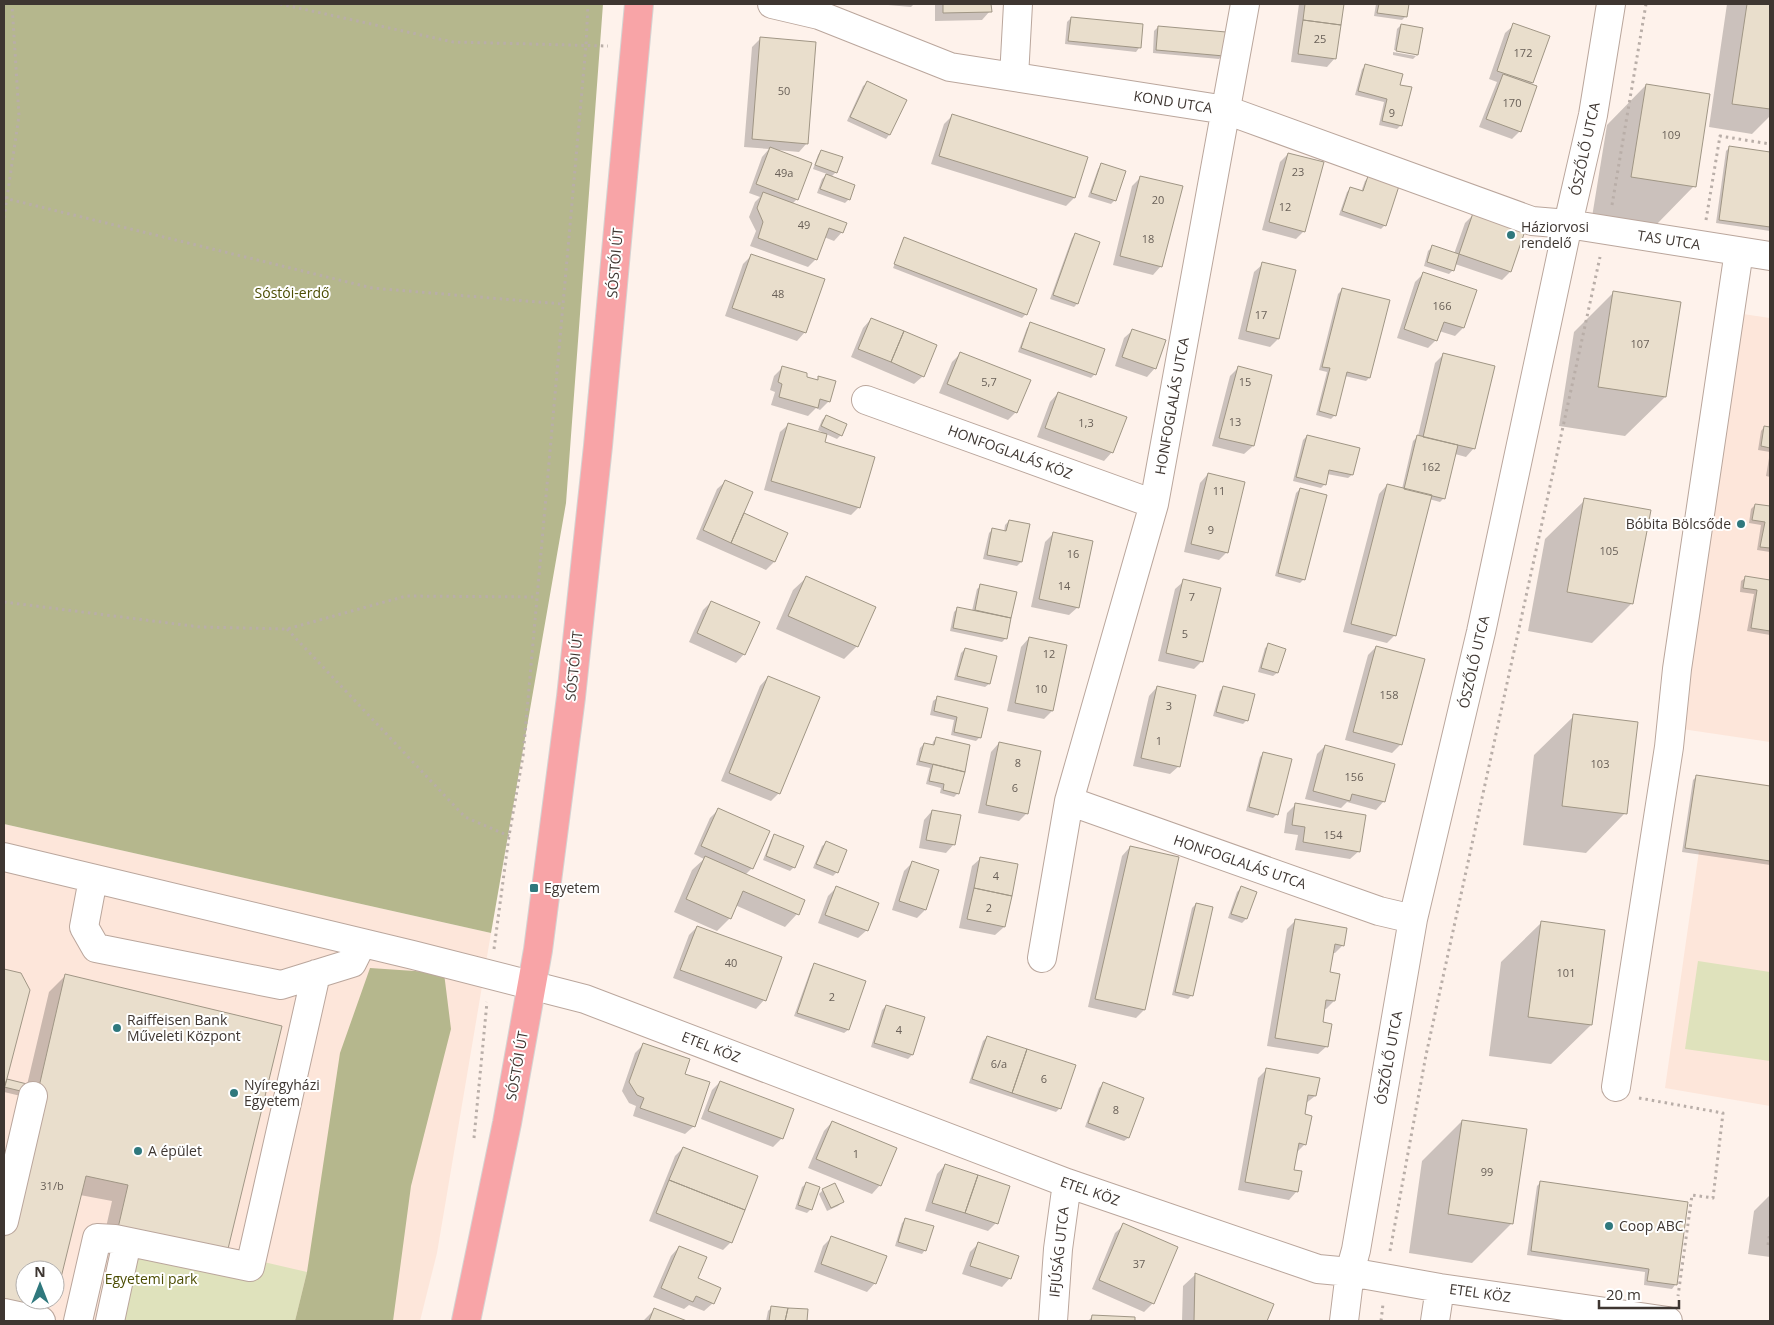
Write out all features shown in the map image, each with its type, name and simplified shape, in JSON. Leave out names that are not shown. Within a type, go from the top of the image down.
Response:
[{"type":"main road","name":"SÓSTÓI ÚT","points":[[466,1321],[507,1123],[538,950],[571,697],[598,446],[636,49],[638,4]]},
{"type":"street","name":"KOND UTCA","points":[[772,4],[819,15],[950,67],[1226,110],[1532,220],[1568,224]]},
{"type":"street","points":[[1014,78],[1018,4]]},
{"type":"street","name":"HONFOGLALÁS UTCA","points":[[1042,958],[1069,801],[1154,504],[1245,4]]},
{"type":"street","name":"ÓSZŐLŐ UTCA","points":[[1344,1321],[1350,1272],[1358,1241],[1413,919],[1481,632],[1593,115],[1611,4]]},
{"type":"street","name":"TAS UTCA","points":[[1568,224],[1770,256]]},
{"type":"street","points":[[1616,1087],[1669,747],[1677,669],[1739,251]]},
{"type":"street","name":"HONFOGLALÁS KÖZ","points":[[866,400],[1154,504]]},
{"type":"street","name":"HONFOGLALÁS UTCA","points":[[1069,801],[1379,911],[1413,919]]},
{"type":"street","name":"ETEL KÖZ","points":[[4,857],[585,999],[1067,1183],[1318,1269],[1350,1272],[1440,1288],[1550,1313],[1673,1312]]},
{"type":"street","points":[[93,879],[84,927],[96,948],[281,985],[352,963],[362,943]]},
{"type":"street","points":[[78,1321],[97,1238],[115,1239],[250,1267],[316,974]]},
{"type":"street","points":[[4,1221],[33,1096]]},
{"type":"street","name":"IFJÚSÁG UTCA","points":[[1053,1321],[1058,1249],[1067,1183]]},
{"type":"street","points":[[110,1321],[127,1242]]},
{"type":"street","points":[[1435,1321],[1440,1288]]},
{"type":"street","points":[[4,1313],[41,1321]]},
{"type":"path","points":[[4,218],[5,198],[19,116],[12,4]]},
{"type":"path","points":[[280,4],[453,42],[586,45],[636,49]]},
{"type":"path","points":[[474,1139],[490,975],[509,836],[523,756],[586,45],[588,4]]},
{"type":"path","points":[[1381,1321],[1386,1278],[1426,1055],[1515,641],[1615,193],[1646,4]]},
{"type":"path","points":[[1702,245],[1720,136],[1770,144]]},
{"type":"path","points":[[5,198],[372,288],[562,304]]},
{"type":"path","points":[[4,602],[200,627],[287,629],[406,596],[537,597]]},
{"type":"path","points":[[287,629],[465,817],[509,836]]},
{"type":"path","points":[[1616,1087],[1644,1100],[1723,1113],[1712,1198],[1692,1195],[1673,1312]]},
{"type":"path","points":[[1768,1245],[1770,1232]]},
{"type":"shaded area","name":"Bóbita Bölcsőde","points":[[1743,314],[1770,318],[1770,742],[1682,729]]},
{"type":"shaded area","points":[[1696,775],[1770,785],[1770,1106],[1665,1088],[1699,851],[1685,848]]},
{"type":"shaded area","name":"Nyíregyházi Egyetem","points":[[4,824],[491,933],[437,1253],[420,1321],[4,1321]]},
{"type":"green space","name":"Sóstói-erdő","points":[[4,4],[603,4],[566,503],[491,933],[4,824]]},
{"type":"green space","points":[[1698,961],[1770,972],[1770,1061],[1685,1049]]},
{"type":"green space","points":[[370,968],[444,973],[451,1029],[411,1186],[393,1321],[295,1321],[307,1272],[340,1053]]},
{"type":"green space","name":"Egyetemi park","points":[[118,1228],[307,1272],[295,1321],[97,1321]]},
{"type":"building","points":[[943,4],[991,4],[992,12],[943,13]]},
{"type":"building","points":[[1305,4],[1344,4],[1341,25],[1303,20]]},
{"type":"building","points":[[1379,4],[1409,4],[1407,17],[1377,13]]},
{"type":"building","points":[[1747,4],[1770,4],[1770,109],[1732,104]]},
{"type":"building","points":[[1071,17],[1143,24],[1141,48],[1068,41]]},
{"type":"building","points":[[1303,20],[1341,25],[1336,59],[1298,54]]},
{"type":"building","points":[[1513,23],[1550,36],[1533,83],[1497,71]]},
{"type":"building","points":[[1401,24],[1423,28],[1418,55],[1396,51]]},
{"type":"building","points":[[1158,26],[1226,32],[1224,56],[1156,50]]},
{"type":"building","points":[[760,37],[816,42],[808,144],[752,139]]},
{"type":"building","points":[[1365,64],[1403,74],[1400,85],[1412,87],[1402,126],[1382,121],[1387,99],[1358,91]]},
{"type":"building","points":[[1503,74],[1537,86],[1521,132],[1486,119]]},
{"type":"building","points":[[867,81],[907,100],[890,135],[850,117]]},
{"type":"building","points":[[1646,84],[1710,94],[1696,187],[1631,177]]},
{"type":"building","points":[[952,114],[1088,157],[1075,198],[939,156]]},
{"type":"building","points":[[1729,146],[1770,152],[1770,227],[1719,220]]},
{"type":"building","points":[[770,147],[812,163],[798,200],[756,184]]},
{"type":"building","points":[[821,150],[843,157],[837,173],[815,165]]},
{"type":"building","points":[[1288,153],[1324,162],[1305,232],[1269,222]]},
{"type":"building","points":[[1101,163],[1126,171],[1116,201],[1091,193]]},
{"type":"building","points":[[826,174],[855,185],[850,200],[820,189]]},
{"type":"building","points":[[1140,176],[1183,186],[1162,267],[1120,256]]},
{"type":"building","points":[[1368,176],[1399,186],[1386,226],[1342,211],[1350,187],[1363,191]]},
{"type":"building","points":[[763,192],[847,223],[843,233],[829,228],[817,260],[758,238],[763,222],[757,208]]},
{"type":"building","points":[[1473,213],[1525,231],[1511,272],[1459,254]]},
{"type":"building","points":[[1075,233],[1100,242],[1078,304],[1053,295]]},
{"type":"building","points":[[904,237],[1037,289],[1027,315],[894,264]]},
{"type":"building","points":[[1432,245],[1459,254],[1454,271],[1427,262]]},
{"type":"building","points":[[751,254],[825,279],[806,333],[732,308]]},
{"type":"building","points":[[1262,262],[1296,270],[1279,339],[1246,331]]},
{"type":"building","points":[[1423,272],[1477,290],[1464,328],[1444,322],[1437,341],[1404,329]]},
{"type":"building","points":[[1342,288],[1390,300],[1370,378],[1347,372],[1336,416],[1319,411],[1330,368],[1322,367]]},
{"type":"building","points":[[1613,291],[1681,302],[1666,397],[1598,387]]},
{"type":"building","points":[[871,318],[904,331],[891,362],[858,349]]},
{"type":"building","points":[[1030,322],[1105,349],[1096,375],[1021,348]]},
{"type":"building","points":[[1132,329],[1166,340],[1156,369],[1122,357]]},
{"type":"building","points":[[904,331],[937,345],[924,377],[891,362]]},
{"type":"building","points":[[960,352],[1031,380],[1017,413],[947,384]]},
{"type":"building","points":[[1443,353],[1495,366],[1475,449],[1423,437]]},
{"type":"building","points":[[782,366],[807,373],[807,377],[818,380],[818,376],[836,381],[830,402],[820,399],[818,408],[779,397],[782,384],[778,382]]},
{"type":"building","points":[[1238,366],[1272,375],[1254,446],[1219,438]]},
{"type":"building","points":[[1058,392],[1127,417],[1113,453],[1045,428]]},
{"type":"building","points":[[826,415],[847,424],[842,436],[821,426]]},
{"type":"building","points":[[788,423],[827,434],[825,442],[875,457],[860,508],[771,481]]},
{"type":"building","points":[[1764,426],[1770,427],[1770,448],[1761,446]]},
{"type":"building","points":[[1307,435],[1360,448],[1353,475],[1329,470],[1326,485],[1296,477]]},
{"type":"building","points":[[1417,435],[1458,445],[1445,499],[1404,489]]},
{"type":"building","points":[[1208,473],[1245,482],[1228,553],[1191,544]]},
{"type":"building","points":[[725,480],[753,492],[731,543],[703,530]]},
{"type":"building","points":[[1387,484],[1432,495],[1396,636],[1351,624]]},
{"type":"building","points":[[1300,488],[1327,495],[1305,580],[1278,573]]},
{"type":"building","points":[[1584,498],[1651,510],[1633,604],[1567,592]]},
{"type":"building","points":[[1755,504],[1770,506],[1770,548],[1760,547],[1765,522],[1752,520]]},
{"type":"building","points":[[744,513],[788,533],[775,562],[731,543]]},
{"type":"building","points":[[1009,520],[1030,524],[1022,562],[987,555],[992,528],[1006,531]]},
{"type":"building","points":[[1053,532],[1093,541],[1079,608],[1039,599]]},
{"type":"building","points":[[806,576],[876,607],[858,647],[788,616]]},
{"type":"building","points":[[1745,576],[1770,580],[1770,631],[1751,628],[1757,590],[1743,588]]},
{"type":"building","points":[[1183,579],[1221,588],[1203,662],[1166,653]]},
{"type":"building","points":[[980,584],[1017,592],[1011,618],[975,610]]},
{"type":"building","points":[[711,601],[760,622],[745,655],[697,633]]},
{"type":"building","points":[[957,607],[1011,618],[1007,639],[953,628]]},
{"type":"building","points":[[1029,637],[1067,645],[1053,711],[1015,703]]},
{"type":"building","points":[[1268,643],[1286,649],[1278,673],[1261,668]]},
{"type":"building","points":[[1376,646],[1425,659],[1402,745],[1353,732]]},
{"type":"building","points":[[965,648],[997,656],[990,684],[957,676]]},
{"type":"building","points":[[768,676],[820,697],[780,794],[729,773]]},
{"type":"building","points":[[1157,686],[1196,695],[1180,767],[1141,758]]},
{"type":"building","points":[[1223,686],[1255,694],[1248,721],[1216,712]]},
{"type":"building","points":[[937,696],[988,708],[981,738],[954,732],[957,717],[934,711]]},
{"type":"building","points":[[1573,714],[1638,722],[1627,814],[1562,806]]},
{"type":"building","points":[[936,737],[970,745],[965,772],[919,761],[924,743],[934,745]]},
{"type":"building","points":[[999,742],[1041,751],[1028,814],[986,805]]},
{"type":"building","points":[[1325,745],[1395,764],[1385,802],[1352,794],[1350,801],[1313,791]]},
{"type":"building","points":[[1263,752],[1292,759],[1278,815],[1249,807]]},
{"type":"building","points":[[933,764],[965,772],[959,794],[943,790],[944,784],[929,781]]},
{"type":"building","points":[[1696,775],[1770,786],[1770,861],[1685,848]]},
{"type":"building","points":[[1295,803],[1366,815],[1360,852],[1303,842],[1305,827],[1292,825]]},
{"type":"building","points":[[718,808],[770,831],[753,869],[701,846]]},
{"type":"building","points":[[932,810],[961,815],[955,845],[926,840]]},
{"type":"building","points":[[774,834],[804,846],[795,868],[766,856]]},
{"type":"building","points":[[826,841],[847,850],[838,873],[816,864]]},
{"type":"building","points":[[1130,846],[1179,857],[1145,1010],[1095,999]]},
{"type":"building","points":[[705,856],[805,900],[799,915],[743,891],[731,919],[686,899]]},
{"type":"building","points":[[980,857],[1018,864],[1012,896],[974,888]]},
{"type":"building","points":[[912,861],[939,870],[926,910],[899,901]]},
{"type":"building","points":[[836,886],[879,903],[868,931],[825,915]]},
{"type":"building","points":[[1241,886],[1257,892],[1247,919],[1231,914]]},
{"type":"building","points":[[974,888],[1012,896],[1005,927],[967,919]]},
{"type":"building","points":[[1196,903],[1213,907],[1193,996],[1175,992]]},
{"type":"building","points":[[1295,919],[1347,928],[1344,946],[1335,944],[1330,972],[1340,974],[1335,1001],[1326,1000],[1323,1022],[1332,1024],[1328,1047],[1275,1038]]},
{"type":"building","points":[[1541,921],[1605,930],[1592,1025],[1528,1017]]},
{"type":"building","points":[[697,926],[782,957],[766,1001],[680,970]]},
{"type":"building","points":[[814,963],[866,981],[849,1030],[797,1013]]},
{"type":"building","points":[[4,969],[21,973],[30,990],[4,1090]]},
{"type":"building","name":"A épület","points":[[65,974],[282,1026],[227,1253],[118,1228],[128,1185],[86,1176],[65,1261],[15,1260],[15,1309],[4,1306],[4,1239]]},
{"type":"building","points":[[886,1005],[925,1017],[913,1055],[874,1043]]},
{"type":"building","points":[[987,1036],[1027,1049],[1012,1093],[972,1079]]},
{"type":"building","points":[[643,1043],[690,1059],[685,1074],[710,1082],[695,1127],[640,1108],[644,1098],[637,1095],[629,1082]]},
{"type":"building","points":[[1027,1049],[1076,1065],[1061,1109],[1012,1093]]},
{"type":"building","points":[[1266,1068],[1320,1078],[1316,1096],[1308,1095],[1305,1114],[1312,1116],[1306,1145],[1299,1143],[1294,1170],[1302,1171],[1298,1192],[1245,1182]]},
{"type":"building","points":[[7,1079],[39,1087],[37,1095],[4,1087]]},
{"type":"building","points":[[720,1081],[794,1109],[783,1139],[708,1111]]},
{"type":"building","points":[[1103,1082],[1144,1098],[1129,1138],[1088,1123]]},
{"type":"building","points":[[1462,1120],[1527,1129],[1513,1224],[1448,1214]]},
{"type":"building","points":[[832,1121],[897,1148],[881,1186],[816,1159]]},
{"type":"building","points":[[683,1147],[758,1176],[745,1210],[669,1180]]},
{"type":"building","points":[[945,1164],[978,1175],[965,1213],[932,1203]]},
{"type":"building","points":[[978,1175],[1010,1186],[998,1224],[965,1213]]},
{"type":"building","points":[[669,1180],[745,1210],[732,1243],[656,1213]]},
{"type":"building","name":"Coop ABC","points":[[1540,1181],[1688,1202],[1677,1285],[1647,1281],[1649,1269],[1531,1251]]},
{"type":"building","points":[[806,1182],[820,1187],[812,1210],[798,1205]]},
{"type":"building","points":[[835,1183],[844,1202],[831,1208],[822,1189]]},
{"type":"building","points":[[905,1218],[934,1226],[926,1251],[898,1242]]},
{"type":"building","points":[[1123,1223],[1178,1247],[1154,1304],[1099,1280]]},
{"type":"building","points":[[831,1236],[887,1256],[876,1284],[821,1264]]},
{"type":"building","points":[[978,1242],[1019,1256],[1011,1279],[970,1266]]},
{"type":"building","points":[[679,1246],[707,1257],[698,1278],[721,1288],[714,1304],[696,1296],[693,1302],[661,1288]]},
{"type":"building","points":[[1195,1273],[1274,1304],[1267,1321],[1194,1321]]},
{"type":"building","points":[[771,1306],[788,1308],[785,1321],[769,1321]]},
{"type":"building","points":[[654,1308],[687,1321],[649,1321]]},
{"type":"building","points":[[788,1308],[808,1309],[807,1321],[785,1321]]},
{"type":"building","name":"A épület","points":[[17,1310],[28,1310],[27,1313]]},
{"type":"building","points":[[1092,1315],[1135,1317],[1135,1321],[1091,1321]]},
{"type":"place","name":"Háziorvosi rendelő","points":[[1511,235]]},
{"type":"place","name":"Bóbita Bölcsőde","points":[[1741,524]]},
{"type":"place","name":"Egyetem","points":[[534,888]]},
{"type":"place","name":"Raiffeisen Bank Műveleti Központ","points":[[117,1028]]},
{"type":"place","name":"Nyíregyházi Egyetem","points":[[234,1093]]},
{"type":"place","name":"A épület","points":[[138,1151]]},
{"type":"place","name":"Coop ABC","points":[[1609,1226]]}]
